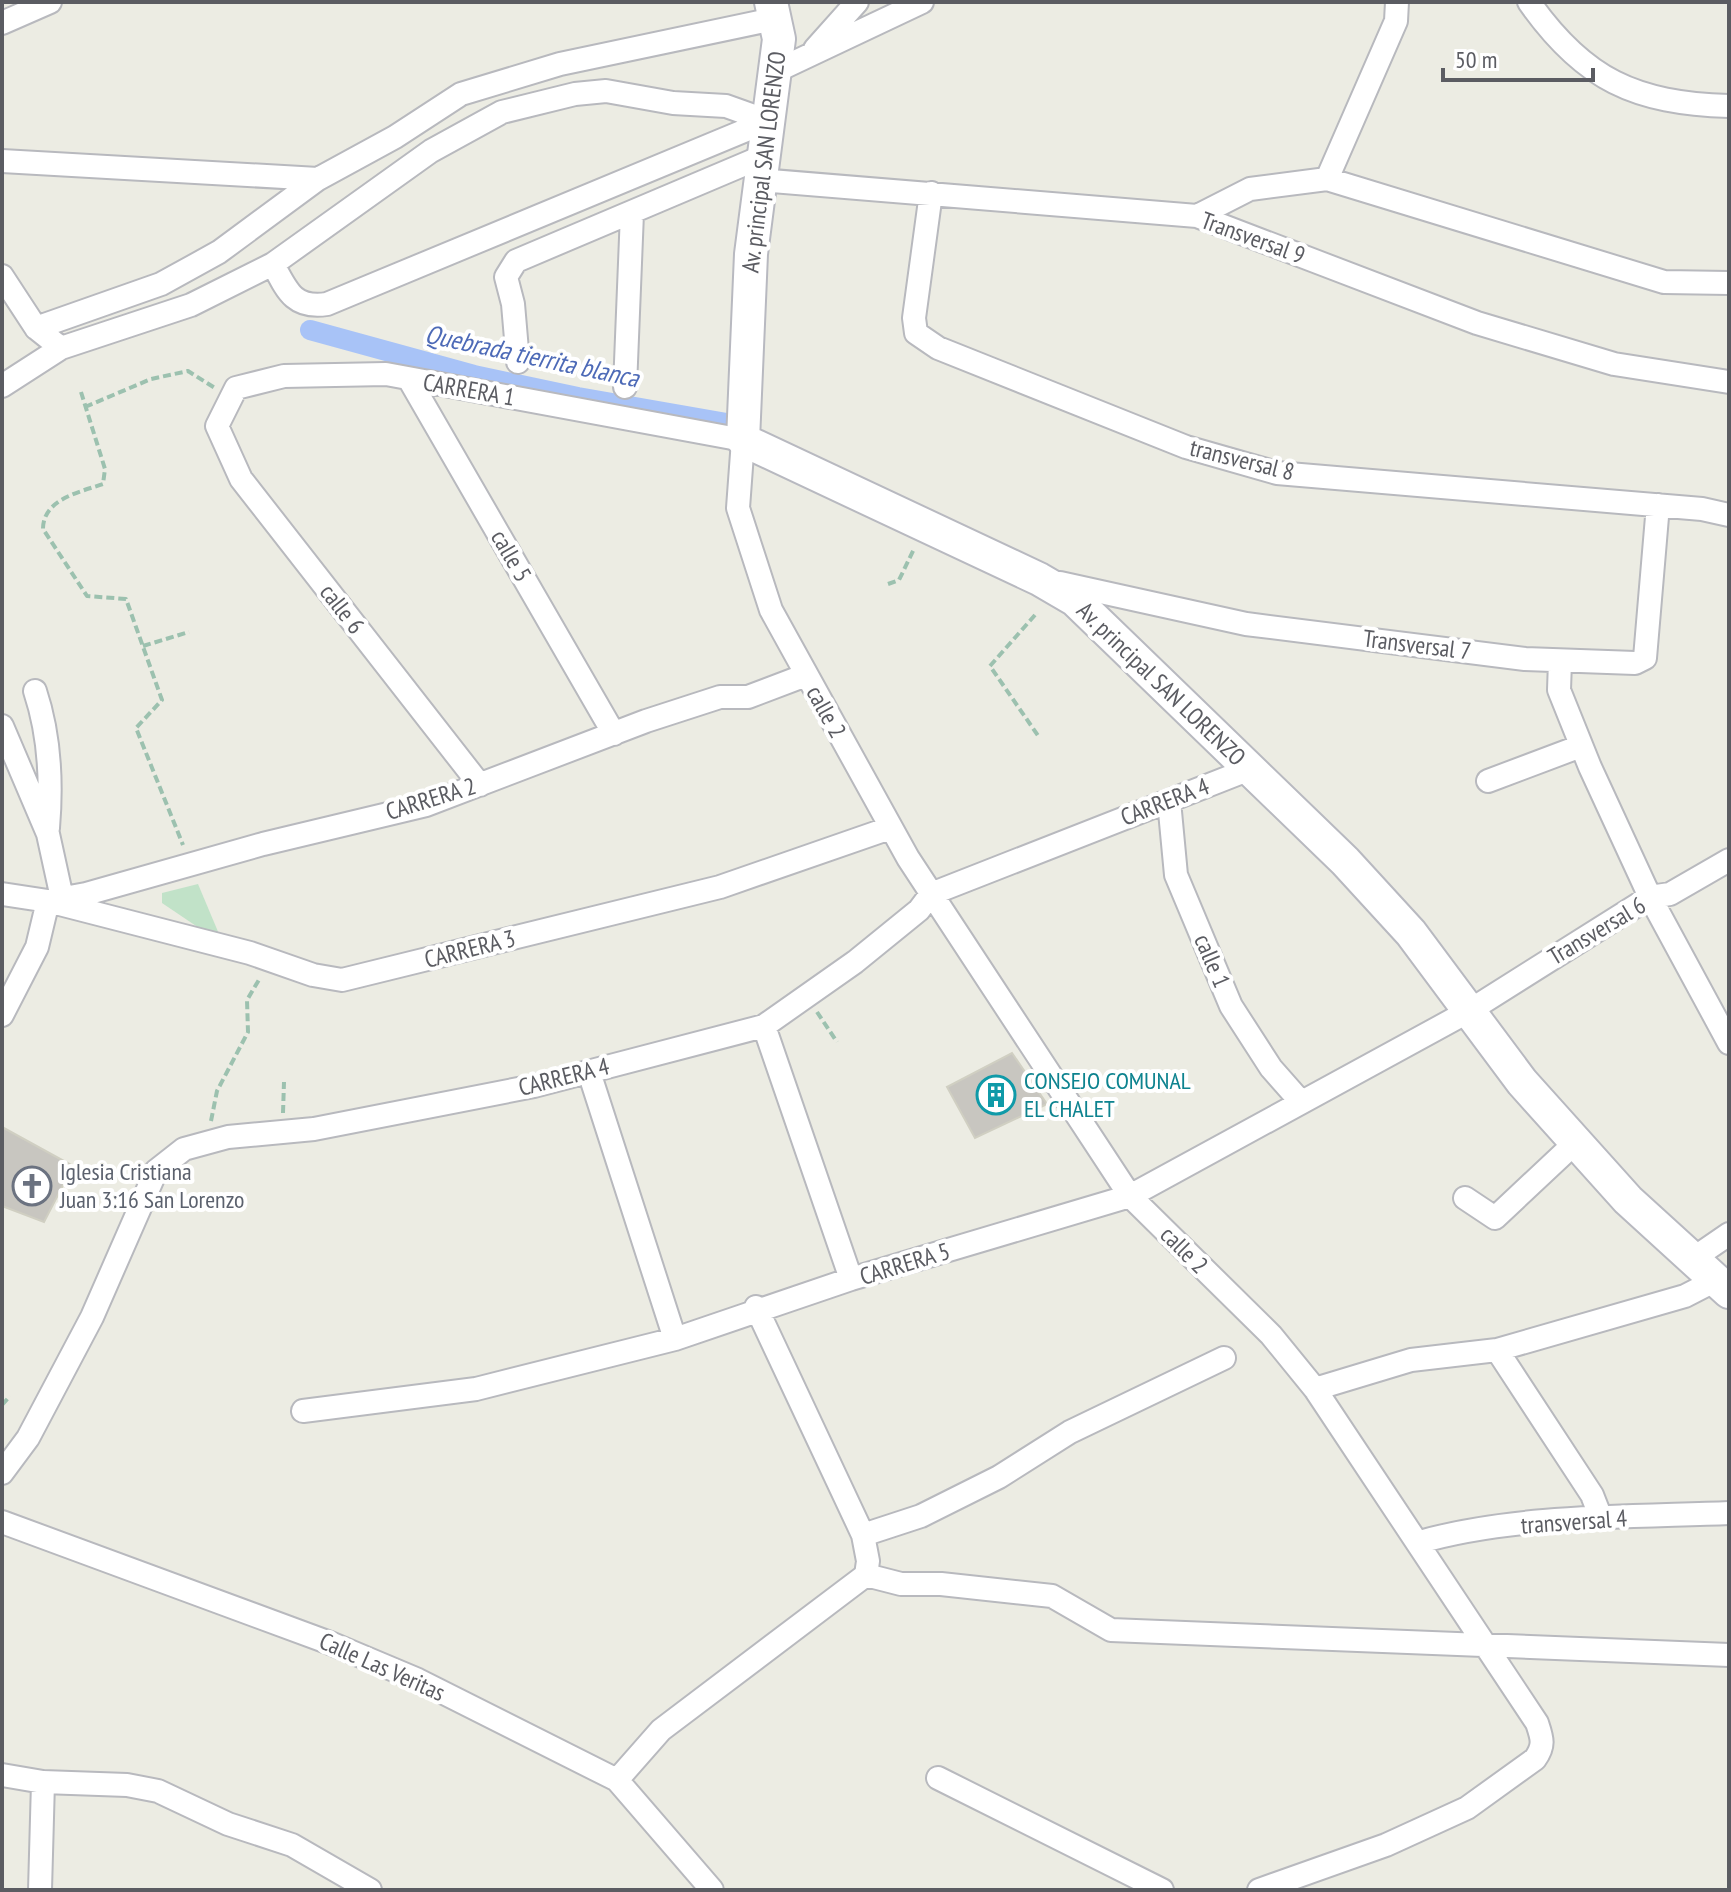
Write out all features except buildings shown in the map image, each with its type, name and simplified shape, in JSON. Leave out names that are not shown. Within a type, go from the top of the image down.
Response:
[{"type":"main road","name":"Av. principal SAN LORENZO","points":[[772,11],[779,39],[751,254],[743,440],[1039,579],[1075,600],[1345,861],[1411,933],[1522,1082],[1628,1200],[1724,1286]]},
{"type":"street","points":[[2,23],[50,2]]},
{"type":"street","points":[[809,56],[857,2]]},
{"type":"street","points":[[774,72],[922,2]]},
{"type":"street","points":[[1327,179],[1396,21],[1397,2]]},
{"type":"street","points":[[1529,2],[1558,39],[1598,74],[1651,99],[1729,106]]},
{"type":"street","points":[[36,328],[161,284],[219,252],[318,179],[395,137],[461,94],[560,64],[772,11]]},
{"type":"street","points":[[2,386],[61,348],[191,305],[273,264],[431,151],[502,112],[575,94],[606,91],[673,103],[726,106],[768,121]]},
{"type":"street","points":[[273,264],[290,297],[302,305],[327,304],[768,121]]},
{"type":"street","points":[[2,161],[318,179]]},
{"type":"street","points":[[518,362],[513,304],[506,277],[510,267],[554,244],[632,213],[762,168]]},
{"type":"street","name":"Transversal 9","points":[[762,168],[931,193],[1197,216],[1477,323],[1614,364],[1729,382]]},
{"type":"street","points":[[1197,216],[1250,189],[1327,179],[1664,282],[1729,283]]},
{"type":"street","name":"transversal 8","points":[[931,193],[914,318],[916,333],[938,348],[1186,447],[1277,473],[1658,505],[1729,515]]},
{"type":"street","points":[[625,387],[632,213]]},
{"type":"street","points":[[2,276],[36,328],[61,348]]},
{"type":"street","name":"CARRERA 1","points":[[233,394],[236,388],[284,376],[386,374],[743,440]]},
{"type":"street","name":"calle 5","points":[[409,379],[614,734]]},
{"type":"street","name":"calle 6","points":[[233,394],[217,426],[241,479],[480,785]]},
{"type":"street","name":"calle 2","points":[[743,440],[738,508],[771,610],[890,828],[1130,1196],[1271,1335],[1315,1389],[1420,1542],[1537,1723],[1542,1749],[1535,1759],[1467,1808],[1386,1845],[1259,1890]]},
{"type":"street","name":"Transversal 7","points":[[1039,579],[1246,624],[1560,661],[1635,663],[1645,658],[1658,505]]},
{"type":"street","points":[[1560,661],[1559,690],[1581,746],[1650,897],[1729,1043]]},
{"type":"street","name":"CARRERA 2","points":[[2,894],[55,899],[426,805],[720,697],[748,697],[806,675]]},
{"type":"street","points":[[2,1015],[37,947],[55,899],[48,834],[51,792],[48,744],[35,691]]},
{"type":"street","points":[[2,726],[48,834]]},
{"type":"street","points":[[1488,781],[1581,746]]},
{"type":"street","name":"CARRERA 4","points":[[2,1473],[28,1438],[92,1317],[156,1171],[184,1149],[228,1137],[283,1132],[505,1092],[764,1026],[919,910],[931,894],[1250,769]]},
{"type":"street","name":"calle 1","points":[[1169,801],[1176,875],[1231,1006],[1271,1068],[1301,1102]]},
{"type":"street","name":"CARRERA 3","points":[[55,899],[313,975],[342,980],[720,887],[890,828]]},
{"type":"street","name":"Transversal 6","points":[[1469,1011],[1650,897],[1670,894],[1729,860]]},
{"type":"street","name":"CARRERA 5","points":[[303,1411],[476,1389],[675,1339],[851,1279],[1130,1196],[1469,1011]]},
{"type":"street","points":[[764,1026],[851,1279]]},
{"type":"street","points":[[589,1072],[675,1339]]},
{"type":"street","points":[[1465,1198],[1495,1218],[1576,1142]]},
{"type":"street","points":[[1694,1258],[1729,1234]]},
{"type":"street","points":[[1315,1389],[1411,1360],[1497,1350],[1724,1286]]},
{"type":"street","points":[[617,1780],[661,1730],[866,1575],[868,1561],[863,1535],[756,1307]]},
{"type":"street","points":[[1497,1350],[1592,1495],[1601,1518]]},
{"type":"street","points":[[863,1535],[921,1516],[999,1477],[1070,1432],[1224,1358]]},
{"type":"street","name":"transversal 4","points":[[1420,1542],[1454,1532],[1601,1518],[1729,1513]]},
{"type":"street","name":"Calle Las Veritas","points":[[2,1522],[330,1643],[431,1687],[617,1780],[712,1890]]},
{"type":"street","points":[[866,1575],[901,1584],[941,1584],[1052,1596],[1111,1630],[1729,1655]]},
{"type":"street","points":[[2,1775],[43,1782],[127,1785],[158,1791],[228,1824],[292,1845],[370,1890]]},
{"type":"street","points":[[938,1778],[1162,1890]]},
{"type":"street","points":[[40,1890],[43,1782]]},
{"type":"path","points":[[85,407],[151,379],[188,371],[217,390],[233,394]]},
{"type":"path","points":[[81,392],[105,469],[103,484],[70,495],[49,509],[43,520],[43,529],[87,596],[126,599],[162,700],[136,728],[192,866]]},
{"type":"path","points":[[888,584],[899,580],[925,525]]},
{"type":"path","points":[[1035,615],[990,666],[1039,737]]},
{"type":"path","points":[[143,646],[189,632]]},
{"type":"path","points":[[206,1143],[217,1091],[248,1032],[247,1000],[270,961]]},
{"type":"path","points":[[806,996],[837,1042]]},
{"type":"path","points":[[283,1132],[284,1082]]},
{"type":"path","points":[[2,1405],[10,1396]]},
{"type":"green space","points":[[198,884],[219,934],[205,932],[162,903],[162,893]]},
{"type":"waterway","name":"Quebrada tierrita blanca","points":[[310,330],[474,375],[744,426]]},
{"type":"place","name":"CONSEJO COMUNAL EL CHALET","points":[[996,1095]]},
{"type":"place","name":"Iglesia Cristiana Juan 3:16 San Lorenzo","points":[[32,1186]]}]
